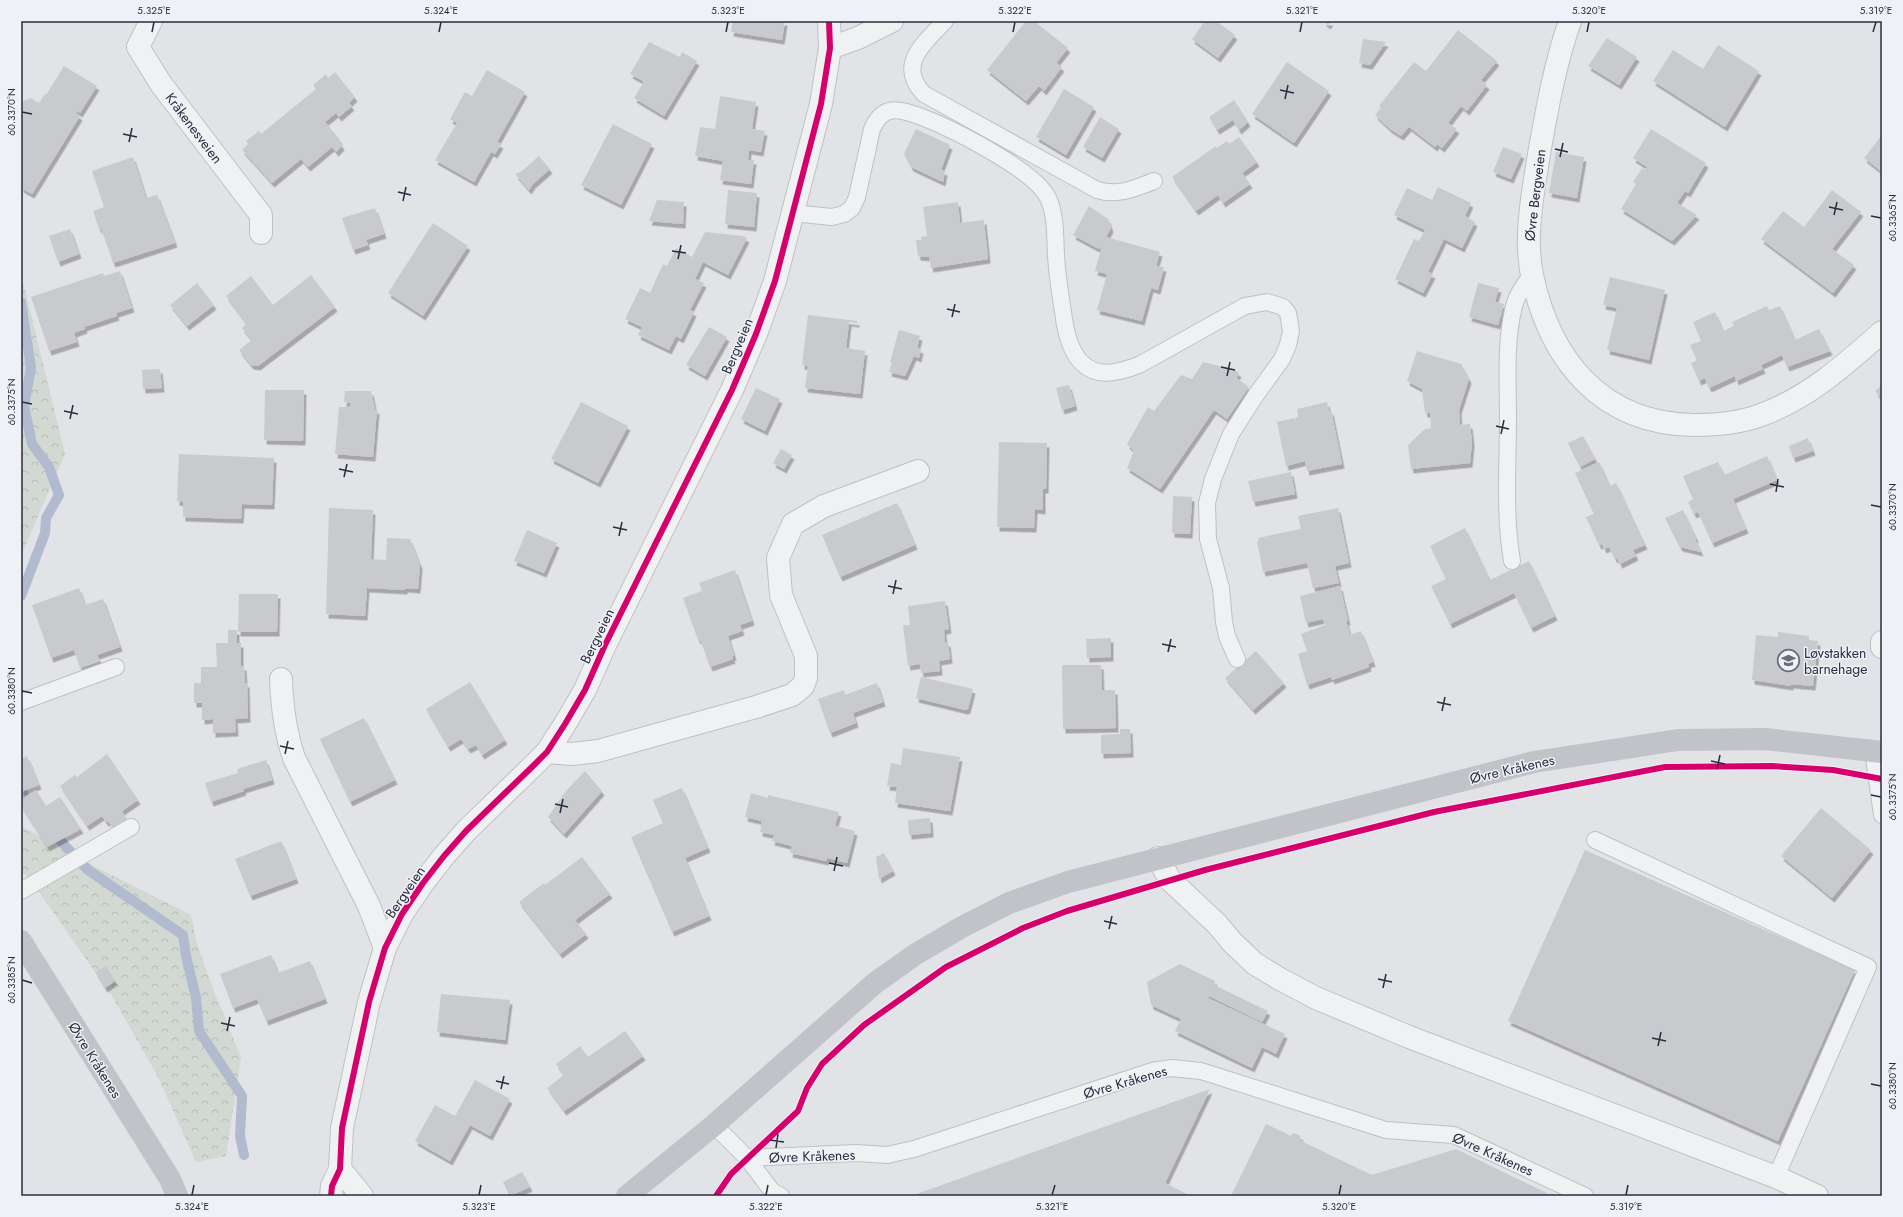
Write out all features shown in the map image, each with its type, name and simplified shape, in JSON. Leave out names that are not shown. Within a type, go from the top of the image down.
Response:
[{"type":"main road","name":"Øvre Kråkenes","points":[[627,1196],[714,1125],[875,984],[922,950],[962,927],[1009,903],[1068,882],[1534,762],[1678,740],[1765,739],[1878,752]]},
{"type":"main road","name":"Øvre Kråkenes","points":[[21,941],[173,1188],[193,1196]]},
{"type":"street","name":"Kråkenesveien","points":[[151,21],[138,47],[160,84],[257,208],[261,215],[261,233]]},
{"type":"street","points":[[828,21],[830,48],[858,38],[892,21]]},
{"type":"street","name":"Øvre Bergveien","points":[[1570,21],[1555,75],[1536,172],[1530,218],[1529,248],[1532,274],[1540,308],[1563,357],[1579,377],[1594,390],[1629,412],[1646,418],[1667,423],[1713,425],[1738,422],[1761,415],[1787,403],[1813,388],[1851,359],[1882,332]]},
{"type":"street","name":"Bergveien","points":[[331,1196],[332,1186],[340,1169],[342,1128],[351,1082],[376,974],[385,948],[402,914],[423,883],[466,831],[547,752],[566,724],[585,690],[605,645],[732,390],[756,334],[775,281],[793,213],[821,104],[830,48]]},
{"type":"street","points":[[547,752],[572,754],[598,751],[756,707],[792,694],[802,686],[806,678],[806,656],[781,595],[778,558],[793,524],[824,506],[918,470]]},
{"type":"street","points":[[1882,642],[1882,647]]},
{"type":"street","name":"Bergveien","points":[[281,679],[282,705],[288,740],[294,758],[369,906],[385,948]]},
{"type":"street","points":[[1158,858],[1170,880],[1217,924],[1232,942],[1254,964],[1316,998],[1409,1037],[1776,1177],[1817,1196]]},
{"type":"street","points":[[340,1169],[362,1196]]},
{"type":"lane","points":[[944,21],[920,46],[915,57],[912,78],[924,94],[1097,190],[1107,193],[1128,192],[1154,181]]},
{"type":"lane","points":[[793,213],[832,218],[844,214],[852,208],[857,197],[872,129],[876,120],[883,113],[891,110],[902,110],[929,120],[1013,164],[1037,183],[1048,198],[1053,218],[1058,282],[1064,321],[1075,354],[1081,362],[1089,368],[1099,372],[1109,373],[1122,371],[1138,365],[1245,306],[1267,302],[1283,307],[1288,313],[1290,321],[1291,331],[1288,345],[1282,359],[1256,395],[1231,434],[1213,479],[1207,503],[1208,539],[1221,588],[1224,622],[1227,636],[1237,659]]},
{"type":"lane","points":[[1512,561],[1508,538],[1509,358],[1511,320],[1518,293],[1532,274]]},
{"type":"lane","points":[[21,702],[116,667]]},
{"type":"lane","name":"Øvre Kråkenes","points":[[1878,752],[1882,815]]},
{"type":"lane","points":[[21,890],[131,827]]},
{"type":"lane","points":[[1595,840],[1868,967],[1776,1177]]},
{"type":"lane","name":"Øvre Kråkenes","points":[[747,1158],[856,1153],[887,1155],[914,1149],[1152,1071],[1172,1068],[1201,1071],[1386,1130],[1454,1135],[1585,1196]]},
{"type":"lane","name":"Øvre Kråkenes","points":[[714,1125],[747,1158],[772,1191],[781,1196]]},
{"type":"green space","points":[[21,273],[65,454],[21,556]]},
{"type":"green space","points":[[21,826],[96,867],[191,915],[197,944],[215,994],[241,1057],[226,1156],[196,1162],[158,1077],[112,996],[39,892],[21,870]]},
{"type":"building","points":[[733,21],[785,21],[782,40],[731,32]]},
{"type":"building","points":[[1026,21],[1034,21],[1068,48],[1056,63],[1062,67],[1044,91],[1039,86],[1026,101],[987,70]]},
{"type":"building","points":[[1205,21],[1216,21],[1235,35],[1218,58],[1192,39]]},
{"type":"building","points":[[1323,21],[1331,21],[1328,25]]},
{"type":"building","points":[[1458,30],[1497,61],[1481,80],[1487,85],[1467,111],[1461,106],[1448,123],[1457,129],[1442,148],[1437,144],[1435,147],[1409,127],[1401,136],[1390,129],[1375,115],[1381,108],[1379,106],[1414,62],[1426,71]]},
{"type":"building","points":[[1607,38],[1637,57],[1619,85],[1588,66]]},
{"type":"building","points":[[1363,39],[1386,42],[1370,65],[1359,63]]},
{"type":"building","points":[[649,42],[680,57],[682,52],[697,61],[664,116],[634,98],[643,81],[630,74]]},
{"type":"building","points":[[1718,45],[1759,71],[1725,127],[1653,81],[1673,50],[1703,69]]},
{"type":"building","points":[[1287,62],[1329,91],[1294,143],[1252,114]]},
{"type":"building","points":[[64,66],[97,86],[80,113],[77,111],[76,113],[80,116],[32,194],[21,188],[21,102],[31,98],[39,103],[45,94],[46,95]]},
{"type":"building","points":[[487,70],[525,92],[497,142],[501,144],[495,154],[491,152],[474,182],[435,160],[457,123],[450,119],[465,92],[472,96]]},
{"type":"building","points":[[335,72],[355,97],[349,103],[352,106],[339,117],[336,113],[325,122],[340,140],[339,141],[342,146],[336,152],[332,147],[308,167],[301,159],[272,183],[242,150],[248,144],[246,141],[259,131],[261,134],[316,89],[313,85],[326,74],[328,78]]},
{"type":"building","points":[[1064,89],[1094,107],[1066,155],[1036,137]]},
{"type":"building","points":[[720,96],[756,102],[752,129],[765,131],[761,152],[749,150],[748,160],[754,160],[751,184],[720,180],[723,161],[695,156],[700,127],[715,129]]},
{"type":"building","points":[[1234,100],[1248,122],[1239,130],[1233,120],[1217,130],[1209,117]]},
{"type":"building","points":[[1100,117],[1119,129],[1102,158],[1083,147]]},
{"type":"building","points":[[613,124],[652,144],[621,205],[581,185]]},
{"type":"building","points":[[916,129],[950,145],[941,170],[945,171],[943,182],[911,167],[904,154]]},
{"type":"building","points":[[1651,129],[1706,163],[1688,193],[1685,191],[1677,203],[1697,215],[1672,241],[1621,209],[1636,184],[1633,182],[1642,168],[1645,170],[1647,167],[1633,158]]},
{"type":"building","points":[[1882,135],[1882,172],[1864,158]]},
{"type":"building","points":[[1239,137],[1257,162],[1242,173],[1250,184],[1223,203],[1218,195],[1196,211],[1172,177],[1216,146],[1217,148],[1227,141],[1229,144]]},
{"type":"building","points":[[1503,147],[1522,154],[1511,179],[1493,172]]},
{"type":"building","points":[[1556,152],[1584,157],[1577,198],[1549,193]]},
{"type":"building","points":[[539,156],[550,169],[533,184],[529,190],[515,174],[522,171]]},
{"type":"building","points":[[133,157],[146,198],[157,195],[175,243],[113,263],[101,228],[99,229],[93,211],[104,207],[92,171]]},
{"type":"building","points":[[1438,187],[1471,203],[1465,216],[1475,222],[1462,248],[1444,239],[1428,272],[1433,274],[1423,293],[1395,279],[1414,239],[1419,241],[1425,230],[1394,215],[1407,188],[1432,200]]},
{"type":"building","points":[[728,190],[757,193],[754,227],[725,224]]},
{"type":"building","points":[[1832,190],[1861,212],[1832,249],[1854,265],[1833,293],[1761,239],[1783,211],[1804,227]]},
{"type":"building","points":[[657,200],[684,202],[683,224],[649,221]]},
{"type":"building","points":[[958,202],[960,223],[984,220],[988,259],[931,268],[929,257],[918,256],[916,240],[922,240],[921,237],[927,236],[923,207]]},
{"type":"building","points":[[1089,206],[1108,219],[1111,228],[1106,237],[1160,252],[1156,266],[1164,267],[1158,290],[1151,288],[1142,321],[1097,310],[1107,274],[1095,271],[1102,245],[1099,249],[1073,235]]},
{"type":"building","points":[[375,208],[384,234],[366,240],[368,245],[353,250],[342,218]]},
{"type":"building","points":[[433,223],[468,246],[423,316],[388,293]]},
{"type":"building","points":[[70,229],[79,254],[58,262],[49,236]]},
{"type":"building","points":[[705,232],[743,236],[747,238],[728,275],[703,262],[695,279],[704,283],[690,310],[694,312],[681,339],[676,336],[669,350],[638,335],[642,327],[625,319],[640,288],[650,293],[663,264],[667,266],[676,248],[692,257]]},
{"type":"building","points":[[120,271],[132,308],[116,313],[117,316],[84,327],[85,329],[74,333],[77,342],[49,351],[31,297],[103,273],[104,276]]},
{"type":"building","points":[[311,275],[335,307],[258,366],[251,365],[239,350],[252,340],[242,328],[247,324],[226,296],[251,276],[273,305]]},
{"type":"building","points":[[1610,277],[1665,290],[1649,360],[1607,350],[1617,308],[1603,305]]},
{"type":"building","points":[[197,283],[214,305],[187,326],[170,305]]},
{"type":"building","points":[[1478,283],[1499,288],[1495,302],[1504,304],[1498,325],[1469,317]]},
{"type":"building","points":[[1767,306],[1769,310],[1780,306],[1795,340],[1819,329],[1830,351],[1787,367],[1782,355],[1761,365],[1763,369],[1736,381],[1735,376],[1709,388],[1705,378],[1699,381],[1691,363],[1697,360],[1690,345],[1701,341],[1693,322],[1715,312],[1723,331],[1734,326],[1732,322]]},
{"type":"building","points":[[808,315],[857,321],[857,323],[849,322],[846,348],[865,351],[860,394],[805,388],[808,366],[802,365]]},
{"type":"building","points":[[709,327],[727,337],[705,376],[686,365]]},
{"type":"building","points":[[899,330],[920,336],[917,348],[921,349],[919,358],[914,356],[905,376],[889,372],[892,362],[890,362]]},
{"type":"building","points":[[1417,351],[1461,364],[1469,379],[1459,410],[1460,425],[1470,424],[1472,442],[1470,463],[1411,469],[1408,445],[1425,429],[1431,428],[1430,413],[1425,413],[1422,389],[1407,381]]},
{"type":"building","points":[[1203,362],[1235,370],[1239,373],[1236,378],[1249,387],[1227,419],[1214,410],[1160,489],[1127,468],[1134,451],[1127,444],[1148,407],[1154,411],[1181,375],[1192,379]]},
{"type":"building","points":[[160,369],[162,388],[143,389],[142,370]]},
{"type":"building","points":[[1069,385],[1075,406],[1062,410],[1056,388]]},
{"type":"building","points":[[1882,385],[1882,399],[1875,391]]},
{"type":"building","points":[[756,388],[780,399],[765,431],[741,419]]},
{"type":"building","points":[[265,390],[304,390],[303,441],[264,440]]},
{"type":"building","points":[[345,391],[371,391],[375,410],[377,409],[373,457],[335,454],[339,407],[350,407],[351,403],[344,402]]},
{"type":"building","points":[[581,402],[628,426],[598,483],[551,459]]},
{"type":"building","points":[[1327,402],[1329,411],[1331,410],[1342,464],[1307,471],[1305,461],[1286,466],[1277,422],[1295,418],[1296,421],[1296,417],[1298,417],[1297,409]]},
{"type":"building","points":[[1583,436],[1595,459],[1580,467],[1568,443]]},
{"type":"building","points":[[1808,438],[1813,451],[1793,458],[1789,446]]},
{"type":"building","points":[[999,442],[1047,443],[1046,489],[1043,489],[1043,510],[1035,509],[1034,528],[997,527]]},
{"type":"building","points":[[781,449],[792,455],[784,469],[773,463]]},
{"type":"building","points":[[179,454],[274,458],[272,505],[242,504],[241,519],[183,517],[183,502],[177,501]]},
{"type":"building","points":[[1767,456],[1777,480],[1733,499],[1746,529],[1712,543],[1698,512],[1694,514],[1688,502],[1693,499],[1683,476],[1718,462],[1724,475]]},
{"type":"building","points":[[1599,462],[1610,486],[1616,483],[1645,545],[1633,550],[1636,556],[1620,564],[1617,558],[1615,559],[1609,547],[1604,549],[1602,544],[1599,545],[1586,517],[1594,514],[1575,473]]},
{"type":"building","points":[[1291,472],[1295,494],[1253,502],[1248,481]]},
{"type":"building","points":[[1173,496],[1192,497],[1190,534],[1172,533]]},
{"type":"building","points":[[897,503],[915,545],[840,577],[822,535]]},
{"type":"building","points":[[329,508],[373,510],[371,559],[386,560],[387,538],[410,539],[420,565],[418,589],[405,588],[405,590],[367,588],[365,616],[326,614]]},
{"type":"building","points":[[1338,508],[1349,563],[1335,566],[1339,583],[1313,588],[1307,563],[1263,572],[1257,541],[1259,541],[1258,538],[1301,529],[1298,516]]},
{"type":"building","points":[[1683,510],[1701,552],[1680,547],[1665,518]]},
{"type":"building","points":[[1465,528],[1490,580],[1529,561],[1555,616],[1531,628],[1514,593],[1450,624],[1431,586],[1446,579],[1430,546]]},
{"type":"building","points":[[527,530],[557,543],[544,573],[514,561]]},
{"type":"building","points":[[735,570],[752,621],[740,625],[742,631],[728,636],[734,656],[732,656],[733,659],[710,667],[700,639],[698,640],[683,598],[702,591],[699,583]]},
{"type":"building","points":[[1340,586],[1350,635],[1361,631],[1373,662],[1368,664],[1369,667],[1332,680],[1331,677],[1307,685],[1298,654],[1307,651],[1301,634],[1325,625],[1323,619],[1306,623],[1300,596]]},
{"type":"building","points":[[79,588],[85,605],[103,599],[120,647],[97,655],[100,661],[80,668],[74,650],[51,658],[32,605]]},
{"type":"building","points":[[239,594],[278,594],[277,632],[238,632]]},
{"type":"building","points":[[945,601],[949,629],[944,630],[945,643],[948,642],[950,659],[939,661],[940,671],[921,673],[920,664],[908,666],[903,625],[910,625],[908,606]]},
{"type":"building","points":[[228,630],[237,630],[237,643],[241,643],[241,666],[244,666],[245,683],[247,683],[248,718],[235,719],[236,732],[213,733],[213,719],[202,720],[202,703],[194,703],[194,683],[201,683],[201,667],[217,667],[216,643],[228,643]]},
{"type":"building","points":[[1778,632],[1809,636],[1809,640],[1818,641],[1813,686],[1791,684],[1791,686],[1752,680],[1756,635],[1778,637]]},
{"type":"building","points":[[1111,638],[1111,657],[1087,658],[1086,639]]},
{"type":"building","points":[[1256,651],[1284,683],[1253,710],[1225,678]]},
{"type":"building","points":[[1062,665],[1101,665],[1102,690],[1115,690],[1116,728],[1063,729]]},
{"type":"building","points":[[921,677],[973,689],[968,709],[965,710],[916,698]]},
{"type":"building","points":[[470,682],[505,740],[482,755],[476,745],[468,749],[461,739],[448,747],[426,709]]},
{"type":"building","points":[[877,683],[883,702],[853,713],[856,723],[830,733],[818,699],[844,690],[845,695]]},
{"type":"building","points":[[364,718],[395,780],[350,802],[320,739]]},
{"type":"building","points":[[1120,729],[1130,729],[1131,753],[1101,754],[1101,735],[1120,734]]},
{"type":"building","points":[[903,748],[960,757],[950,811],[895,803],[897,787],[887,786],[891,763],[901,765]]},
{"type":"building","points":[[107,754],[138,800],[122,811],[126,819],[113,828],[102,816],[87,826],[60,786],[75,775],[77,777]]},
{"type":"building","points":[[27,756],[39,785],[21,792],[21,759]]},
{"type":"building","points":[[266,760],[272,780],[243,789],[244,791],[211,802],[205,783],[238,773],[237,769]]},
{"type":"building","points":[[585,771],[602,791],[564,834],[548,817],[565,792]]},
{"type":"building","points":[[682,788],[708,848],[685,858],[709,916],[672,932],[631,837],[663,823],[653,800]]},
{"type":"building","points":[[36,790],[46,806],[60,797],[81,829],[47,847],[21,806],[21,800]]},
{"type":"building","points":[[751,793],[768,798],[768,795],[839,812],[835,826],[855,831],[847,863],[827,858],[826,861],[790,853],[792,846],[772,841],[774,835],[760,832],[762,821],[745,817]]},
{"type":"building","points":[[1821,808],[1871,850],[1832,898],[1781,856]]},
{"type":"building","points":[[930,818],[931,833],[909,835],[908,820]]},
{"type":"building","points":[[281,841],[296,879],[250,896],[235,859]]},
{"type":"building","points":[[1585,850],[1855,970],[1778,1141],[1508,1021]]},
{"type":"building","points":[[884,853],[893,871],[879,879],[876,857]]},
{"type":"building","points":[[582,857],[610,894],[575,920],[586,934],[560,954],[519,902],[544,883],[545,885]]},
{"type":"building","points":[[271,955],[278,973],[310,961],[325,999],[266,1021],[257,999],[233,1008],[220,974]]},
{"type":"building","points":[[1180,964],[1215,981],[1214,985],[1268,1011],[1262,1022],[1209,996],[1208,998],[1285,1034],[1276,1054],[1262,1047],[1252,1068],[1175,1031],[1181,1019],[1151,1005],[1147,982]]},
{"type":"building","points":[[106,966],[115,981],[105,988],[95,972]]},
{"type":"building","points":[[441,994],[510,1000],[505,1040],[437,1032]]},
{"type":"building","points":[[625,1031],[643,1056],[564,1111],[547,1088],[564,1075],[556,1064],[580,1046],[588,1057]]},
{"type":"building","points":[[475,1080],[510,1099],[490,1136],[470,1125],[450,1161],[415,1141],[435,1105],[455,1116]]},
{"type":"building","points":[[1210,1089],[1165,1183],[1191,1196],[911,1196]]},
{"type":"building","points":[[1266,1124],[1291,1136],[1293,1133],[1301,1136],[1299,1140],[1372,1175],[1456,1149],[1553,1196],[1231,1196]]},
{"type":"building","points":[[522,1172],[530,1187],[510,1196],[503,1182]]},
{"type":"waterway","points":[[21,302],[31,368],[24,406],[32,444],[49,467],[59,495],[46,518],[45,533],[21,596]]},
{"type":"waterway","points":[[21,788],[30,809]]},
{"type":"waterway","points":[[51,831],[88,870],[183,935],[186,956],[196,998],[199,1031],[242,1096],[240,1136],[244,1155]]},
{"type":"cycle path","points":[[331,1196],[332,1186],[340,1169],[342,1128],[369,1002],[385,948],[402,914],[444,856],[466,831],[547,752],[565,724],[585,690],[605,645],[732,390],[756,334],[775,281],[821,104],[830,48],[829,21]]},
{"type":"cycle path","points":[[716,1196],[731,1174],[798,1111],[807,1088],[822,1064],[864,1025],[946,967],[1023,928],[1067,911],[1205,870],[1434,812],[1665,767],[1772,766],[1833,770],[1882,779]]},
{"type":"place","name":"Løvstakken barnehage","points":[[1788,661]]}]
